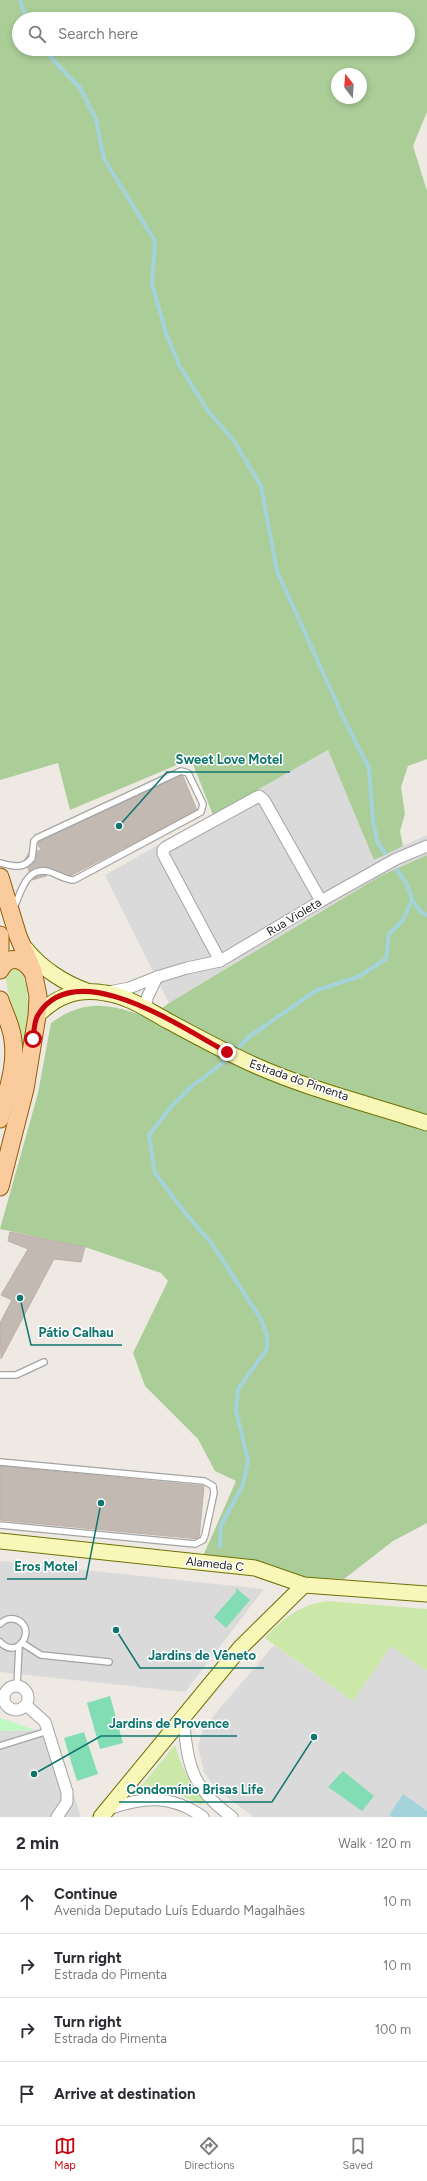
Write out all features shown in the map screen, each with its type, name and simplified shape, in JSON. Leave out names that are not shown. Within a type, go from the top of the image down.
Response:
[{"type":"main road","points":[[0,877],[21,943],[33,971],[38,996],[37,1016],[25,1089],[0,1187]]},
{"type":"main road","points":[[0,935],[0,963]]},
{"type":"main road","points":[[0,970],[5,962],[15,959],[22,960],[33,971]]},
{"type":"main road","points":[[0,1000],[11,1029],[14,1048],[8,1086],[0,1119]]},
{"type":"street","points":[[220,961],[163,854],[163,850],[166,847],[259,796],[264,800],[321,901]]},
{"type":"street","name":"Rua Violeta","points":[[105,993],[129,988],[157,976],[220,961],[321,901],[396,859],[427,846]]},
{"type":"street","name":"Estrada do Pimenta","points":[[21,943],[35,960],[46,969],[71,985],[88,992]]},
{"type":"street","points":[[146,1009],[147,998],[157,976]]},
{"type":"street","name":"Estrada do Pimenta","points":[[37,1016],[50,1003],[60,997],[88,992],[105,993],[129,1000],[227,1052],[270,1072],[427,1123]]},
{"type":"street","name":"Alameda C","points":[[0,1542],[255,1568],[304,1585],[427,1594]]},
{"type":"street","points":[[104,1813],[254,1632],[304,1585]]},
{"type":"street","points":[[0,1684],[17,1686],[27,1693],[26,1704]]},
{"type":"street","points":[[17,1686],[9,1688],[4,1694],[3,1703],[16,1710],[26,1704]]},
{"type":"street","points":[[26,1704],[45,1722],[67,1792],[67,1802],[57,1817]]},
{"type":"street","points":[[183,1716],[187,1754],[197,1782],[206,1796],[232,1817]]},
{"type":"street","points":[[104,1813],[128,1802],[149,1799],[166,1800],[190,1807],[203,1817]]},
{"type":"lane","points":[[0,863],[19,867],[24,866],[32,858],[34,841],[37,838],[181,771],[188,774],[203,804],[201,812],[74,880],[68,880],[41,870],[34,873],[28,877],[11,913]]},
{"type":"lane","points":[[0,1375],[16,1375],[44,1362]]},
{"type":"lane","points":[[0,1462],[204,1481],[214,1486],[214,1493],[205,1535],[203,1540],[195,1544],[0,1525]]},
{"type":"lane","points":[[0,1624],[7,1619],[12,1619],[21,1622],[26,1630],[25,1639],[20,1644],[10,1648],[0,1643]]},
{"type":"lane","points":[[20,1644],[41,1656],[109,1662]]},
{"type":"lane","points":[[17,1686],[20,1644]]},
{"type":"lane","points":[[0,1746],[49,1731]]},
{"type":"shaded area","points":[[328,750],[374,859],[427,835],[427,855],[382,875],[169,1003],[105,875]]},
{"type":"shaded area","points":[[0,1561],[264,1589],[185,1692],[0,1672]]},
{"type":"shaded area","points":[[274,1645],[353,1701],[391,1646],[427,1671],[427,1817],[254,1817],[217,1790],[204,1772],[198,1747],[203,1728]]},
{"type":"shaded area","points":[[53,1730],[81,1817],[0,1817],[0,1731]]},
{"type":"green space","points":[[0,0],[427,0],[427,112],[413,146],[427,191],[427,759],[408,766],[401,787],[405,814],[400,831],[403,846],[374,860],[328,750],[213,815],[191,759],[70,810],[58,763],[0,780]]},
{"type":"green space","points":[[427,855],[427,1523],[393,1541],[344,1579],[301,1578],[269,1564],[203,1556],[236,1481],[215,1471],[198,1439],[145,1386],[133,1353],[168,1281],[161,1273],[85,1247],[0,1229],[38,1093],[51,1023],[76,1010],[99,1006],[123,1009],[149,1018],[169,1003],[382,875]]},
{"type":"green space","points":[[17,967],[23,976],[28,1000],[27,1029],[22,1067],[5,975],[7,971]]},
{"type":"green space","points":[[236,1588],[250,1600],[226,1628],[214,1617],[236,1592]]},
{"type":"green space","points":[[328,1601],[427,1609],[427,1671],[391,1646],[353,1701],[265,1638],[293,1613],[309,1605]]},
{"type":"green space","points":[[110,1696],[123,1743],[100,1749],[87,1703]]},
{"type":"green space","points":[[0,1718],[35,1730],[0,1731]]},
{"type":"green space","points":[[84,1732],[98,1774],[77,1781],[64,1738]]},
{"type":"green space","points":[[175,1745],[186,1774],[204,1801],[202,1805],[171,1791],[138,1790]]},
{"type":"green space","points":[[343,1771],[374,1796],[362,1811],[328,1787]]},
{"type":"water","points":[[403,1794],[427,1811],[427,1817],[392,1817],[389,1815]]},
{"type":"building","points":[[182,774],[197,810],[70,876],[49,869],[46,876],[32,880],[25,859],[29,853],[41,850],[37,842]]},
{"type":"building","points":[[10,1232],[85,1247],[81,1262],[54,1259],[1,1359],[0,1323],[12,1300],[1,1295],[28,1249],[8,1241]]},
{"type":"building","points":[[0,1466],[204,1486],[199,1539],[0,1520]]},
{"type":"waterway","points":[[20,0],[24,12]]},
{"type":"waterway","points":[[50,56],[80,88],[96,119],[104,159],[155,241],[152,284],[166,333],[179,365],[208,411],[234,441],[261,486],[277,571],[344,719],[369,768],[373,821],[378,843],[385,853]]},
{"type":"waterway","points":[[240,1046],[250,1036],[317,990],[358,977],[386,959],[389,934],[403,920],[412,900],[407,884],[397,870]]},
{"type":"waterway","points":[[412,900],[421,912],[427,915]]},
{"type":"waterway","points":[[220,1547],[221,1525],[243,1485],[248,1460],[236,1411],[238,1389],[267,1349],[267,1336],[261,1319],[212,1244],[186,1214],[155,1173],[149,1135],[170,1108],[191,1087],[223,1063]]},
{"type":"place","name":"Sweet Love Motel","points":[[119,826]]},
{"type":"place","name":"Pátio Calhau","points":[[20,1298]]},
{"type":"place","name":"Eros Motel","points":[[101,1503]]},
{"type":"place","name":"Jardins de Vêneto","points":[[116,1630]]},
{"type":"place","name":"Condomínio Brisas Life","points":[[314,1737]]},
{"type":"place","name":"Jardins de Provence","points":[[34,1774]]},
{"type":"route","points":[[33,1039],[37,1016],[50,1003],[66,994],[88,992],[105,993],[129,1000],[227,1052]]}]
